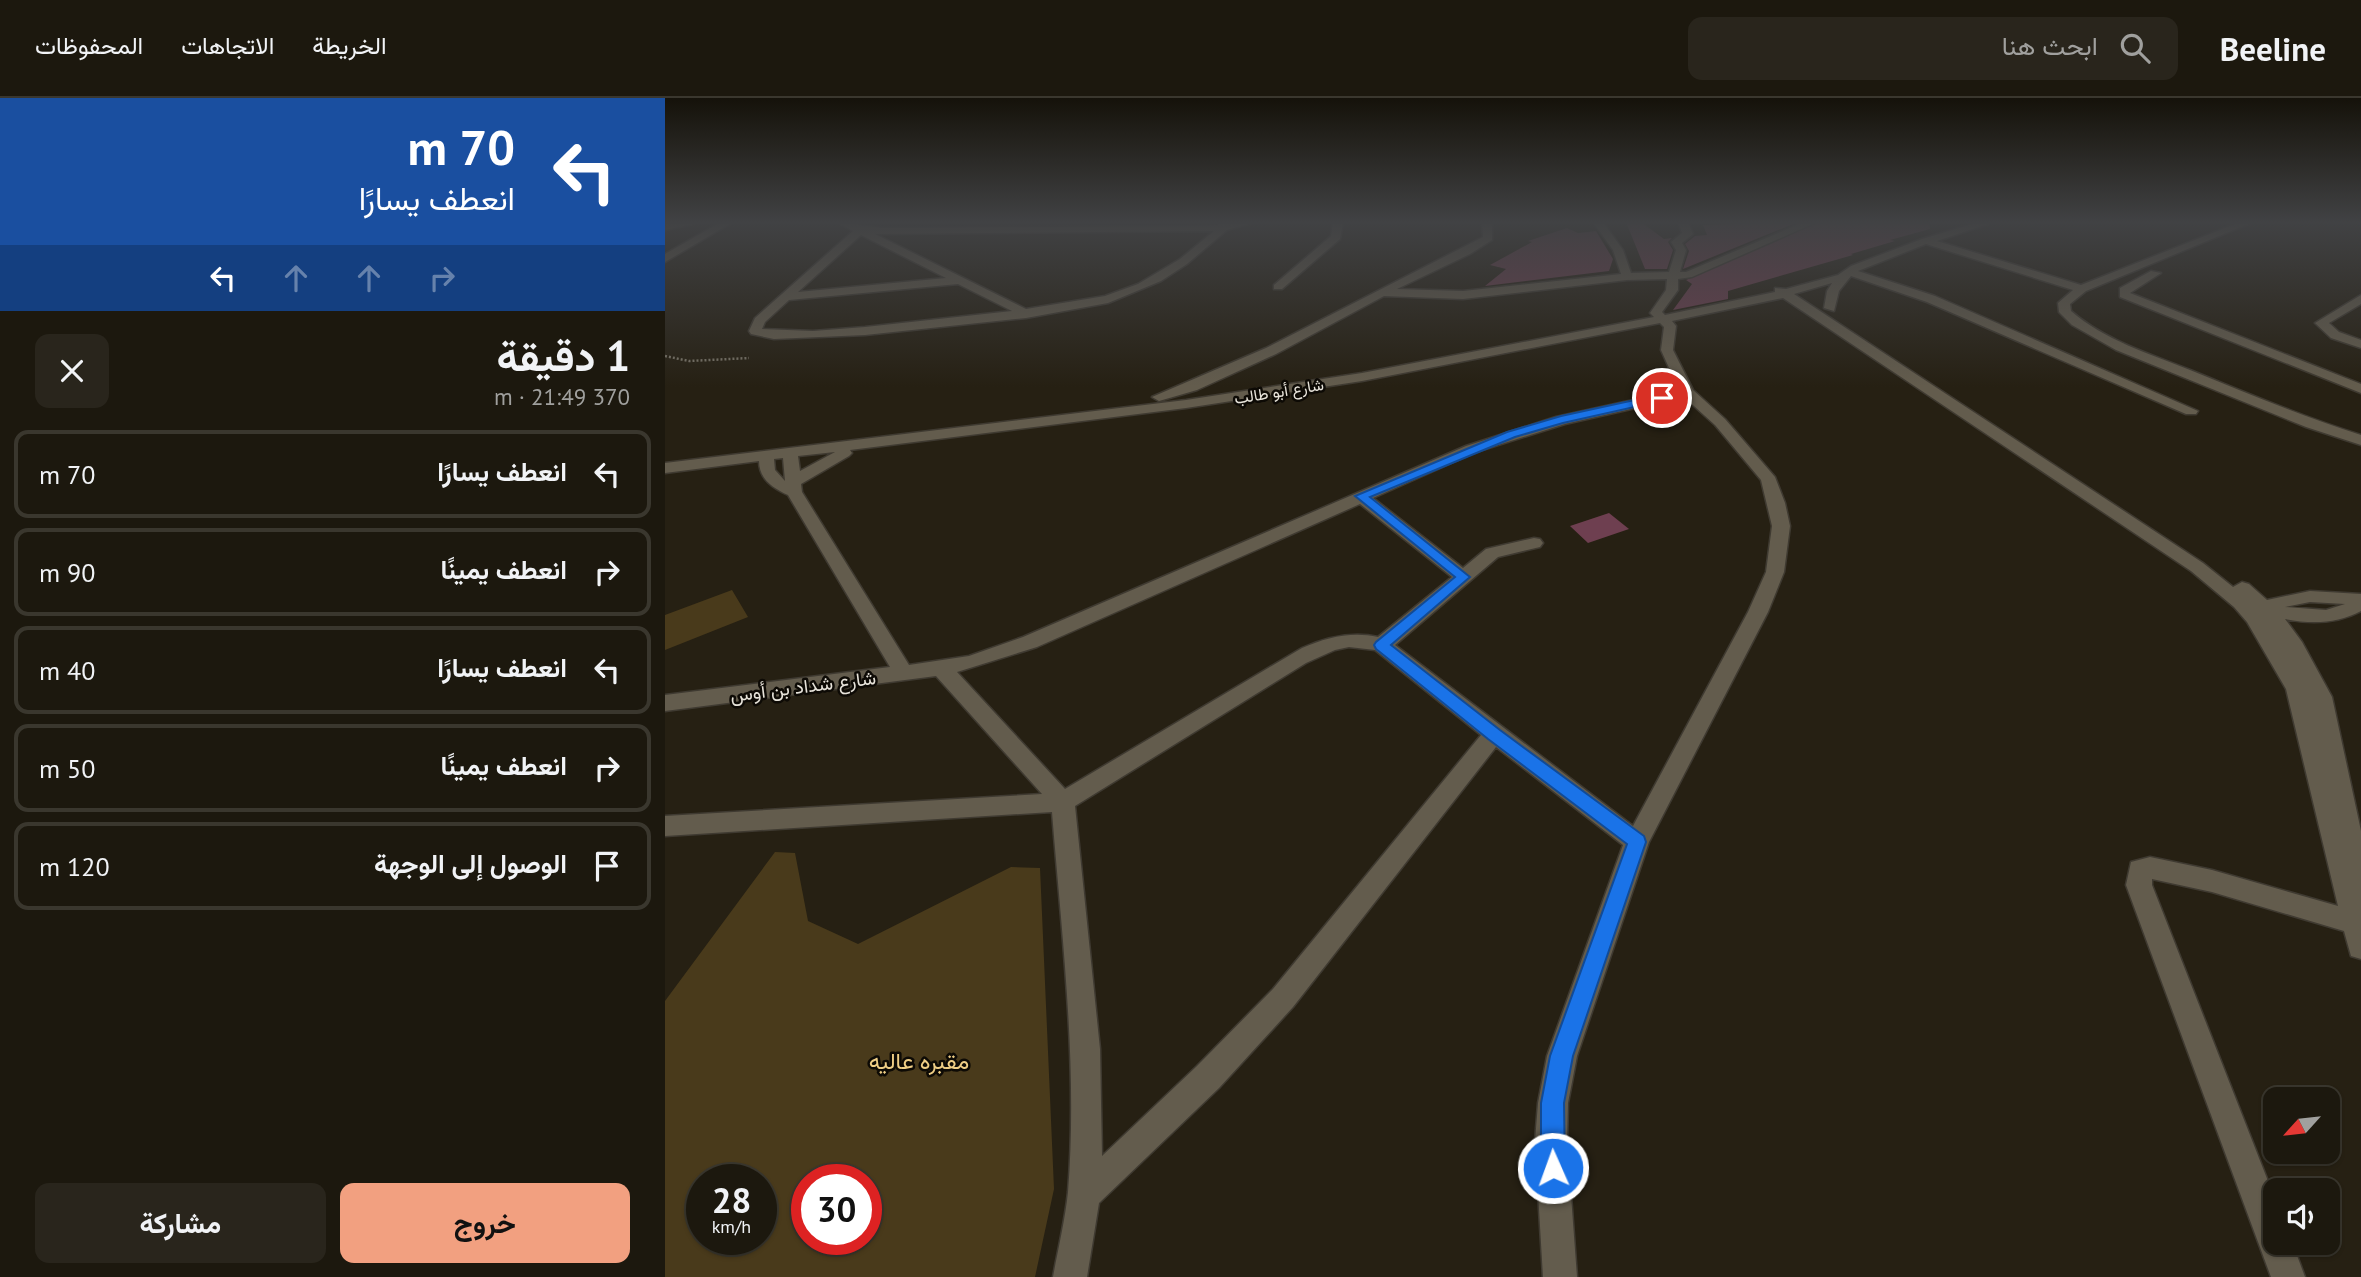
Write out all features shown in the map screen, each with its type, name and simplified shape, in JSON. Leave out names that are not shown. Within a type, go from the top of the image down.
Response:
[{"type":"street","points":[[807,277],[759,321],[755,327],[758,334],[820,334],[1026,314],[1097,302],[1160,277]]},
{"type":"street","points":[[957,277],[1026,314]]},
{"type":"street","points":[[1278,288],[1290,277]]},
{"type":"street","points":[[1100,415],[1192,387],[1271,351],[1412,277]]},
{"type":"street","points":[[1381,292],[1463,295],[1627,277]]},
{"type":"street","points":[[1560,1277],[1551,1141],[1552,1103],[1562,1056],[1637,842],[1758,612],[1775,572],[1781,526],[1777,502],[1769,480],[1720,422],[1687,392],[1667,350],[1671,331],[1665,320],[1656,313],[1670,295],[1673,277]]},
{"type":"street","name":"شارع أبو طالب","points":[[665,468],[790,456],[1279,391],[1665,320],[1738,304],[1835,277]]},
{"type":"street","points":[[1830,308],[1833,291],[1846,277]]},
{"type":"street","points":[[1863,277],[1931,299],[2191,411]]},
{"type":"street","points":[[2043,277],[2082,289]]},
{"type":"street","points":[[2112,277],[2082,289],[2064,303],[2065,312],[2099,336],[2311,425],[2361,440]]},
{"type":"street","points":[[2146,277],[2124,290],[2124,295],[2361,389]]},
{"type":"street","points":[[785,297],[963,280]]},
{"type":"street","points":[[1786,290],[1830,308],[1848,327],[1936,386],[2212,563],[2254,610],[2297,689],[2358,931]]},
{"type":"street","points":[[1786,290],[2197,567],[2292,642],[2321,697],[2361,890]]},
{"type":"street","points":[[2361,299],[2321,323],[2335,335],[2361,344]]},
{"type":"street","name":"شارع شداد بن أوس","points":[[665,703],[904,674],[972,662],[1030,642],[1361,496],[1529,429],[1687,392]]},
{"type":"street","points":[[794,486],[831,459],[863,445]]},
{"type":"street","points":[[790,456],[794,486],[904,674]]},
{"type":"street","points":[[766,459],[773,478],[794,486]]},
{"type":"street","name":"شارع أبو طالب","points":[[665,479],[766,459]]},
{"type":"street","points":[[1361,496],[1463,577]]},
{"type":"street","points":[[1382,645],[1492,553],[1534,543]]},
{"type":"street","points":[[2254,610],[2315,617],[2350,611],[2361,602]]},
{"type":"street","points":[[665,826],[1063,802],[1314,650],[1351,639],[1382,645],[1637,842]]},
{"type":"street","points":[[941,668],[1063,802],[1085,1049],[1087,1118],[1084,1195],[1070,1277]]},
{"type":"street","points":[[1084,1195],[1208,1077],[1283,998],[1494,734]]},
{"type":"street","points":[[2288,1277],[2139,885],[2138,875],[2140,870],[2150,869],[2212,881],[2358,931]]},
{"type":"path","points":[[665,356],[689,361],[749,358]]},
{"type":"green space","points":[[732,590],[748,617],[665,650],[665,615]]},
{"type":"green space","name":"مقبره عاليه","points":[[775,852],[795,853],[808,921],[858,944],[1011,867],[1040,868],[1054,1189],[1035,1277],[665,1277],[665,1001]]},
{"type":"building","points":[[1496,277],[1559,277],[1485,286]]},
{"type":"building","points":[[1693,277],[1777,277],[1728,291],[1728,299],[1673,310],[1692,284],[1686,280]]},
{"type":"building","points":[[1609,513],[1629,529],[1588,543],[1570,526]]},
{"type":"route","points":[[1553,1168],[1552,1103],[1562,1056],[1607,920],[1637,842],[1382,645],[1463,577],[1361,496],[1511,435],[1561,420],[1662,398]]}]
